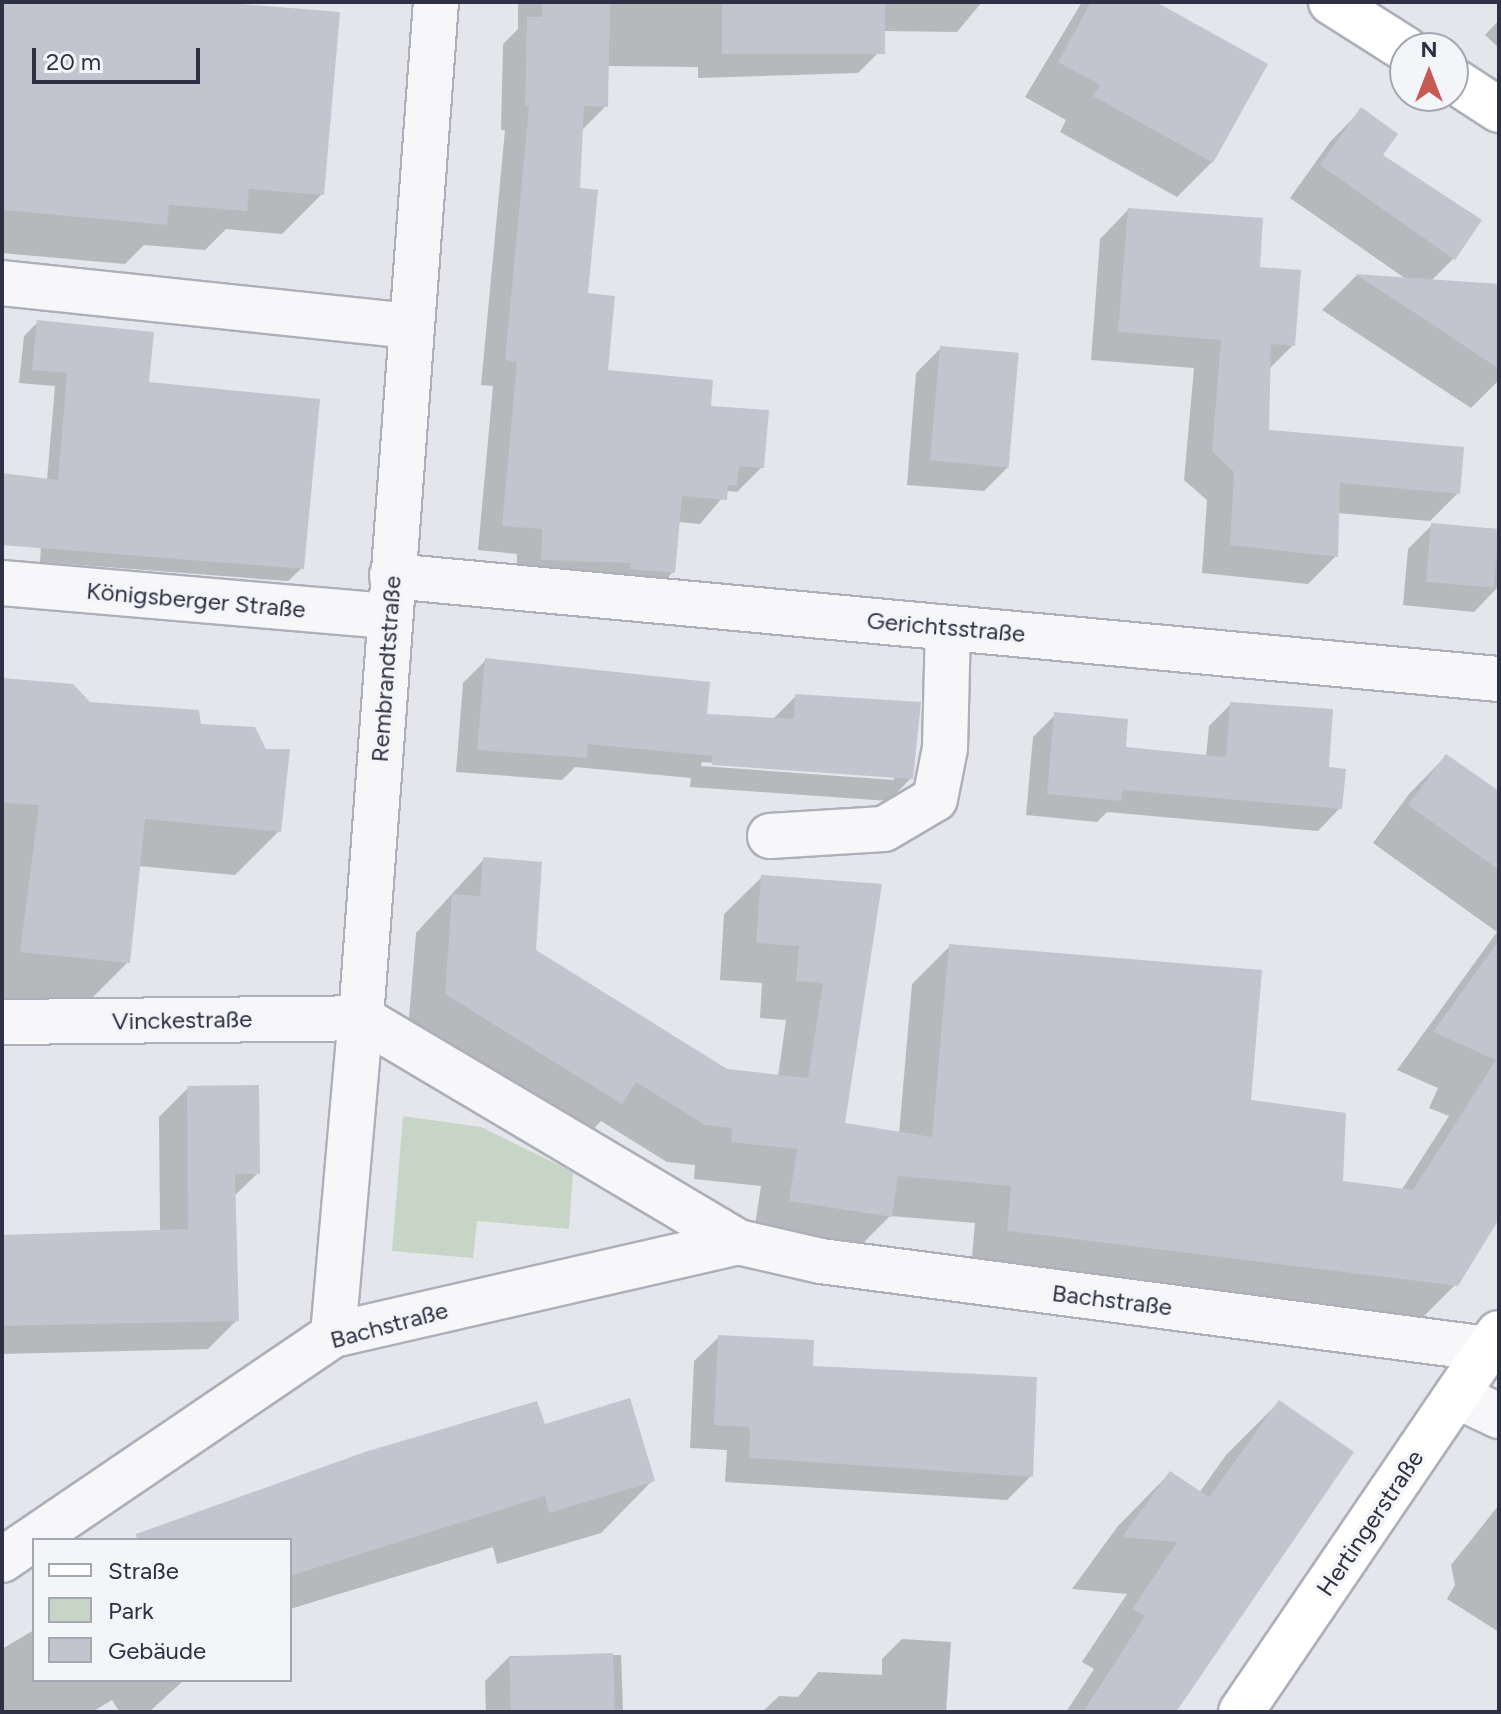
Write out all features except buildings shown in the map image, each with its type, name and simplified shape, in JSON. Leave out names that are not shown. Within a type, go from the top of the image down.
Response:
[{"type":"main road","points":[[1331,2],[1389,39]]},
{"type":"main road","points":[[1469,90],[1499,110]]},
{"type":"main road","name":"Hertingerstraße","points":[[1251,1709],[1494,1341]]},
{"type":"street","name":"Rembrandtstraße","points":[[333,1335],[361,1018],[436,2]]},
{"type":"street","points":[[2,283],[411,326]]},
{"type":"street","name":"Königsberger Straße","points":[[2,583],[391,596]]},
{"type":"street","name":"Gerichtsstraße","points":[[391,596],[948,628],[1499,679]]},
{"type":"street","points":[[770,836],[884,829],[935,799],[945,748],[948,628]]},
{"type":"street","name":"Vinckestraße","points":[[2,1022],[361,1018]]},
{"type":"street","name":"Bachstraße","points":[[361,1018],[738,1242],[821,1261],[1494,1341]]},
{"type":"street","name":"Bachstraße","points":[[34,1538],[333,1335],[738,1242]]},
{"type":"street","points":[[1457,1396],[1499,1416]]},
{"type":"street","name":"Bachstraße","points":[[2,1560],[32,1540]]},
{"type":"green space","points":[[403,1116],[481,1127],[573,1172],[569,1229],[477,1221],[473,1258],[392,1251]]}]
